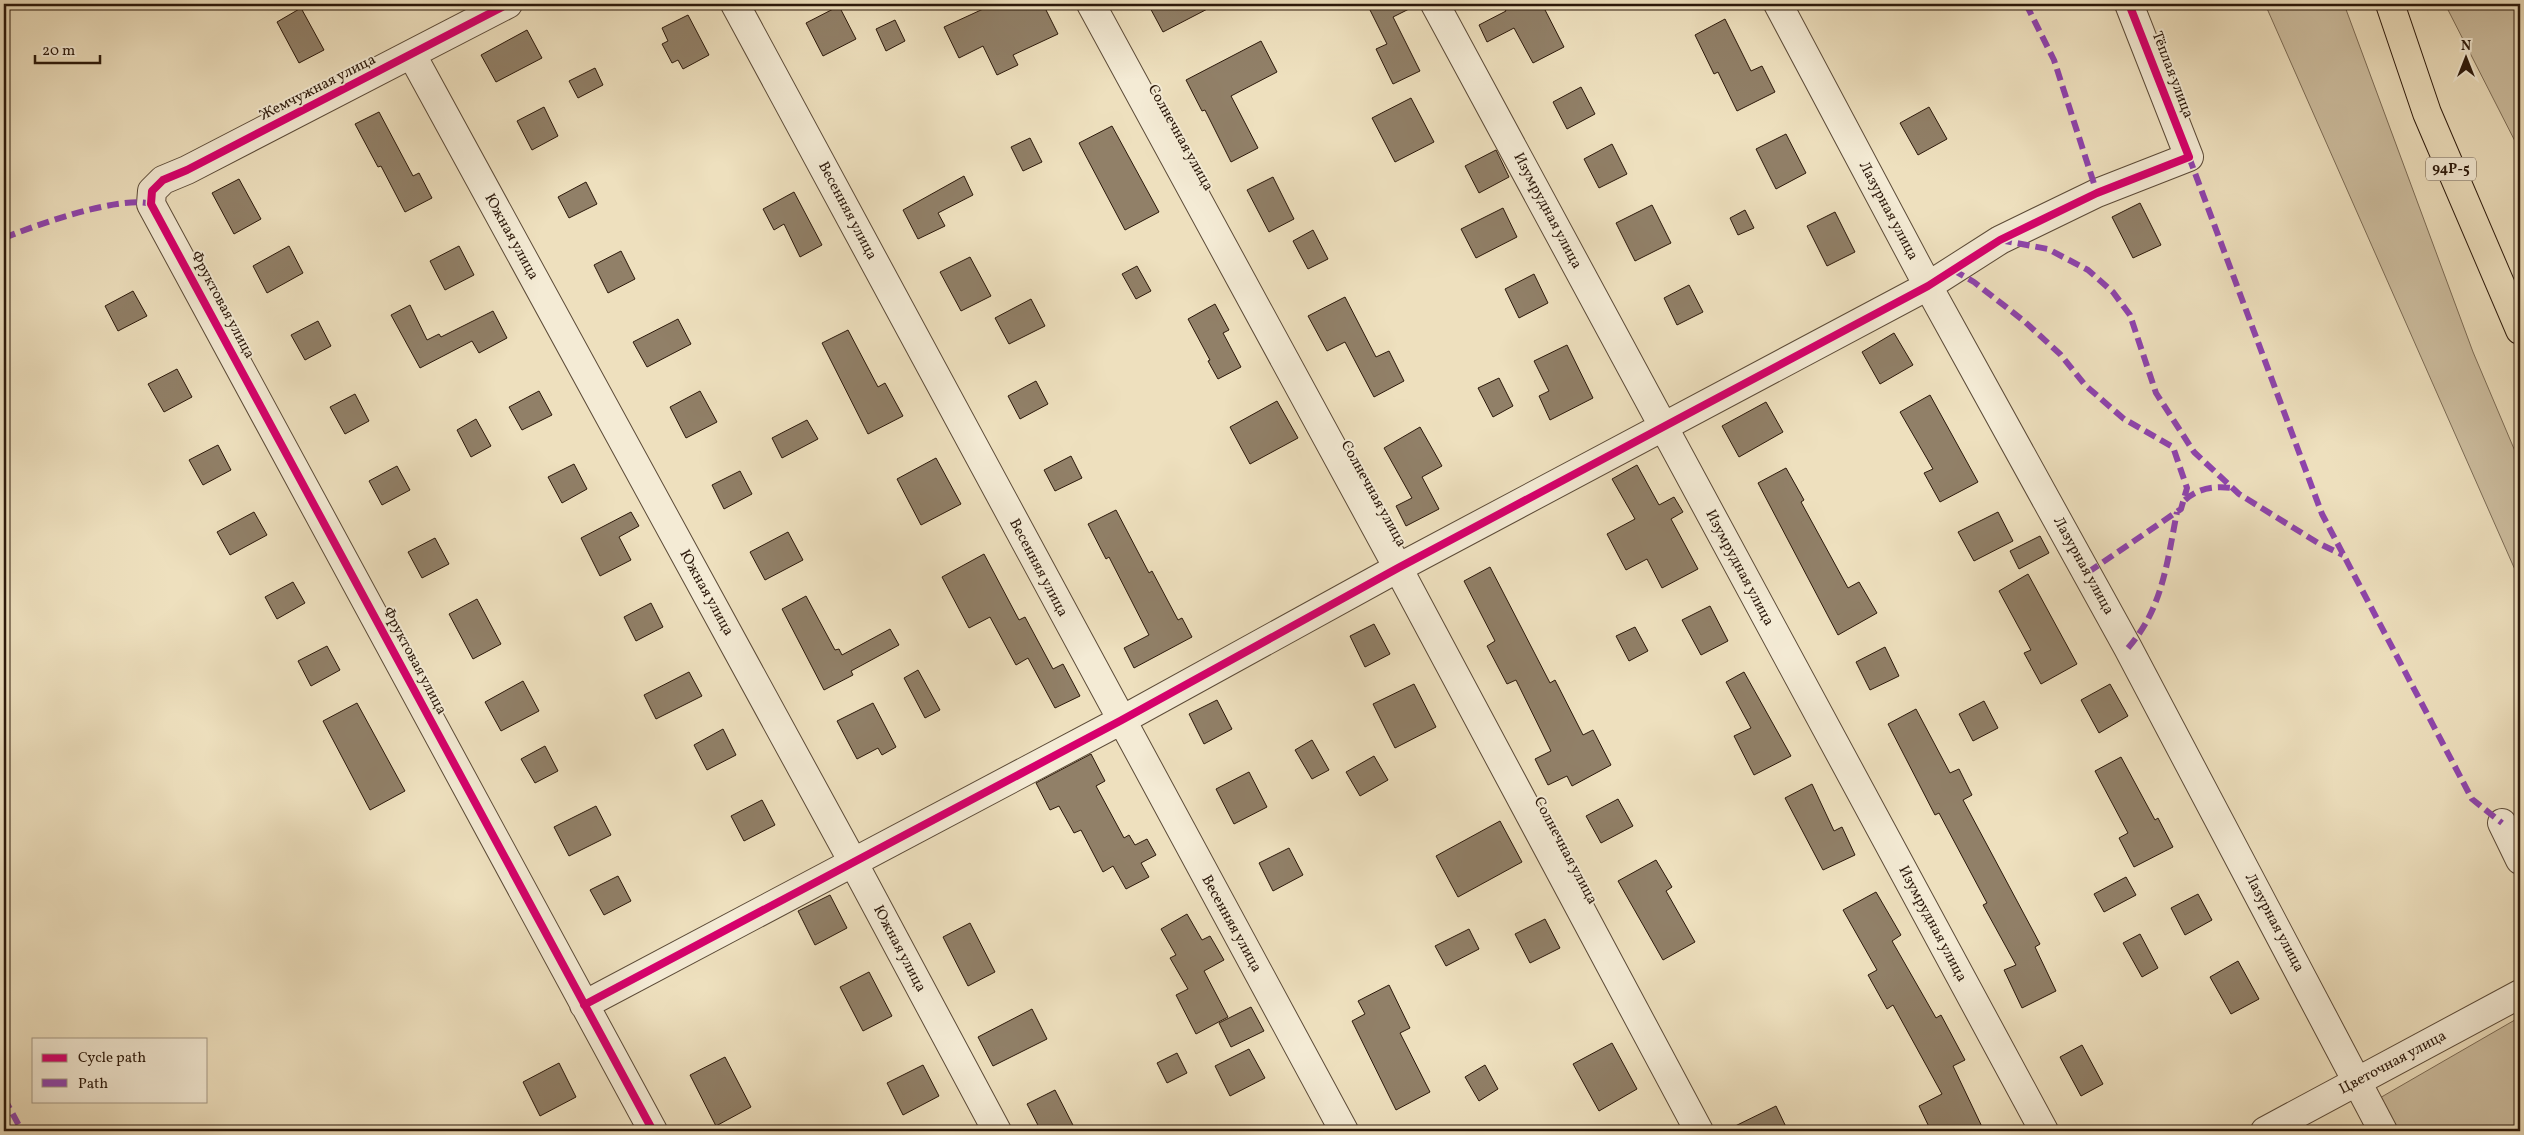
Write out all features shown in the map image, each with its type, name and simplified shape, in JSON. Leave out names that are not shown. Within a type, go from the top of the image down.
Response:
[{"type":"main road","name":"94Р-5","points":[[2390,4],[2427,113],[2520,330]]},
{"type":"street","name":"Жемчужная улица","points":[[151,204],[152,191],[163,180],[187,170],[508,4]]},
{"type":"street","name":"Весенняя улица","points":[[735,4],[1120,721],[1344,1131]]},
{"type":"street","name":"Солнечная улица","points":[[1091,4],[1398,568],[1698,1131]]},
{"type":"street","name":"Изумрудная улица","points":[[1435,4],[2044,1131]]},
{"type":"street","name":"Лазурная улица","points":[[1778,4],[1928,286],[2128,648],[2358,1082],[2382,1131]]},
{"type":"street","name":"Тёплая улица","points":[[1928,286],[2000,240],[2097,193],[2189,157],[2129,4]]},
{"type":"street","name":"Южная улица","points":[[412,55],[852,862],[996,1131]]},
{"type":"street","name":"Фруктовая улица","points":[[151,204],[653,1131]]},
{"type":"street","points":[[584,1004],[1120,721],[1398,568],[1928,286]]},
{"type":"street","points":[[2502,823],[2520,860]]},
{"type":"street","name":"Цветочная улица","points":[[2265,1131],[2520,994]]},
{"type":"shaded area","points":[[2265,4],[2344,4],[2473,352],[2520,463],[2520,581]]},
{"type":"shaded area","points":[[2445,4],[2520,4],[2520,151]]},
{"type":"shaded area","points":[[2520,1017],[2520,1131],[2396,1131],[2378,1099]]},
{"type":"building","points":[[994,4],[1043,4],[1058,34],[1013,55],[1018,65],[997,75],[983,46],[959,58],[944,27]]},
{"type":"building","points":[[1148,4],[1217,4],[1163,32]]},
{"type":"building","points":[[1367,4],[1419,4],[1393,17],[1420,71],[1393,84],[1376,49],[1387,44]]},
{"type":"building","points":[[1502,4],[1542,4],[1564,47],[1533,63],[1514,28],[1487,42],[1479,25],[1506,11]]},
{"type":"building","points":[[839,6],[856,39],[823,56],[806,23]]},
{"type":"building","points":[[301,8],[324,50],[299,63],[277,22]]},
{"type":"building","points":[[688,15],[709,55],[683,69],[678,60],[672,63],[662,44],[668,41],[662,28]]},
{"type":"building","points":[[1725,19],[1751,71],[1762,66],[1775,92],[1737,111],[1718,72],[1714,74],[1695,35]]},
{"type":"building","points":[[895,20],[905,41],[886,51],[876,29]]},
{"type":"building","points":[[527,30],[542,58],[496,82],[481,55]]},
{"type":"building","points":[[1261,41],[1277,72],[1231,96],[1258,148],[1231,162],[1205,110],[1202,111],[1186,80]]},
{"type":"building","points":[[595,68],[603,85],[578,98],[569,81]]},
{"type":"building","points":[[1581,87],[1595,114],[1567,129],[1553,102]]},
{"type":"building","points":[[1411,98],[1434,142],[1395,162],[1372,118]]},
{"type":"building","points":[[544,107],[558,136],[532,150],[517,121]]},
{"type":"building","points":[[1929,107],[1947,139],[1918,155],[1900,123]]},
{"type":"building","points":[[379,112],[413,176],[419,173],[432,198],[405,212],[381,166],[378,167],[355,124]]},
{"type":"building","points":[[1112,126],[1159,212],[1125,230],[1079,143]]},
{"type":"building","points":[[1786,134],[1806,173],[1776,189],[1756,149]]},
{"type":"building","points":[[1030,138],[1042,162],[1023,171],[1011,147]]},
{"type":"building","points":[[1612,144],[1627,174],[1599,188],[1584,159]]},
{"type":"building","points":[[1496,150],[1509,177],[1479,193],[1465,166]]},
{"type":"building","points":[[964,176],[973,195],[938,213],[945,226],[918,239],[903,210]]},
{"type":"building","points":[[1273,177],[1294,219],[1269,232],[1247,190]]},
{"type":"building","points":[[239,179],[261,219],[234,234],[212,193]]},
{"type":"building","points":[[586,182],[597,204],[569,218],[558,197]]},
{"type":"building","points":[[794,192],[822,245],[800,257],[784,224],[774,230],[763,209]]},
{"type":"building","points":[[2140,203],[2161,245],[2133,258],[2112,217]]},
{"type":"building","points":[[1652,205],[1671,243],[1635,261],[1616,223]]},
{"type":"building","points":[[1503,208],[1517,237],[1476,258],[1461,229]]},
{"type":"building","points":[[1745,210],[1754,228],[1738,235],[1730,218]]},
{"type":"building","points":[[1835,212],[1855,252],[1827,266],[1807,226]]},
{"type":"building","points":[[1313,230],[1328,259],[1308,269],[1293,241]]},
{"type":"building","points":[[289,246],[303,273],[267,293],[253,266]]},
{"type":"building","points":[[459,246],[474,275],[445,290],[430,261]]},
{"type":"building","points":[[621,251],[635,279],[608,293],[594,265]]},
{"type":"building","points":[[970,257],[991,296],[961,311],[940,272]]},
{"type":"building","points":[[1137,266],[1151,291],[1136,299],[1122,274]]},
{"type":"building","points":[[1534,274],[1548,303],[1519,318],[1505,289]]},
{"type":"building","points":[[1689,285],[1703,312],[1677,325],[1664,298]]},
{"type":"building","points":[[133,291],[147,316],[118,331],[105,306]]},
{"type":"building","points":[[1345,297],[1376,357],[1389,351],[1404,381],[1374,397],[1345,342],[1327,351],[1308,316]]},
{"type":"building","points":[[1031,299],[1045,326],[1009,344],[995,318]]},
{"type":"building","points":[[1215,304],[1229,330],[1223,333],[1241,367],[1218,379],[1188,319]]},
{"type":"building","points":[[410,305],[427,340],[439,334],[441,337],[493,311],[507,338],[479,353],[472,341],[420,368],[391,315]]},
{"type":"building","points":[[678,319],[691,344],[647,367],[633,342]]},
{"type":"building","points":[[318,321],[331,346],[305,360],[291,335]]},
{"type":"building","points":[[848,330],[878,387],[885,383],[903,416],[868,434],[822,343]]},
{"type":"building","points":[[1894,333],[1913,365],[1880,384],[1862,352]]},
{"type":"building","points":[[1567,345],[1593,398],[1550,420],[1539,396],[1549,391],[1534,361]]},
{"type":"building","points":[[177,369],[192,397],[164,412],[148,384]]},
{"type":"building","points":[[1499,378],[1513,406],[1493,417],[1478,388]]},
{"type":"building","points":[[1036,381],[1048,404],[1020,419],[1008,396]]},
{"type":"building","points":[[539,391],[552,415],[522,430],[509,407]]},
{"type":"building","points":[[700,391],[717,422],[686,438],[670,407]]},
{"type":"building","points":[[355,394],[369,421],[345,434],[330,407]]},
{"type":"building","points":[[1930,395],[1978,482],[1940,502],[1924,473],[1933,469],[1900,412]]},
{"type":"building","points":[[1277,401],[1298,438],[1250,464],[1230,427]]},
{"type":"building","points":[[1766,402],[1783,432],[1739,457],[1722,426]]},
{"type":"building","points":[[476,419],[491,446],[471,457],[457,430]]},
{"type":"building","points":[[807,420],[818,439],[782,458],[772,438]]},
{"type":"building","points":[[1420,427],[1442,466],[1422,477],[1439,509],[1406,526],[1396,506],[1412,498],[1384,448]]},
{"type":"building","points":[[218,445],[231,470],[203,485],[189,460]]},
{"type":"building","points":[[1071,456],[1082,478],[1055,491],[1044,470]]},
{"type":"building","points":[[936,458],[961,504],[921,525],[897,479]]},
{"type":"building","points":[[574,464],[587,489],[562,503],[548,477]]},
{"type":"building","points":[[1637,465],[1659,505],[1674,497],[1683,512],[1671,519],[1698,569],[1662,588],[1647,559],[1626,570],[1607,534],[1635,519],[1612,479]]},
{"type":"building","points":[[397,466],[410,490],[382,505],[369,481]]},
{"type":"building","points":[[1786,468],[1804,500],[1801,502],[1848,588],[1859,582],[1877,613],[1838,635],[1758,483]]},
{"type":"building","points":[[740,471],[752,494],[724,509],[712,485]]},
{"type":"building","points":[[1116,510],[1149,573],[1152,571],[1178,620],[1182,618],[1192,637],[1134,668],[1124,648],[1149,635],[1109,557],[1106,559],[1088,524]]},
{"type":"building","points":[[254,512],[267,535],[230,555],[217,532]]},
{"type":"building","points":[[631,512],[639,526],[619,537],[631,560],[600,576],[581,538]]},
{"type":"building","points":[[1998,512],[2013,541],[1974,561],[1958,532]]},
{"type":"building","points":[[788,532],[803,560],[765,580],[750,552]]},
{"type":"building","points":[[2040,536],[2049,553],[2019,569],[2010,551]]},
{"type":"building","points":[[435,538],[449,564],[422,578],[408,552]]},
{"type":"building","points":[[984,554],[1019,620],[1025,617],[1053,669],[1063,664],[1080,696],[1055,708],[1028,658],[1016,665],[990,617],[969,628],[942,577]]},
{"type":"building","points":[[1490,567],[1550,683],[1555,680],[1583,735],[1593,730],[1611,765],[1572,786],[1567,776],[1548,785],[1535,759],[1551,751],[1516,680],[1507,684],[1487,646],[1495,641],[1464,581]]},
{"type":"building","points":[[2028,574],[2077,664],[2041,684],[2024,653],[2031,650],[1999,591]]},
{"type":"building","points":[[293,582],[305,603],[277,619],[265,597]]},
{"type":"building","points":[[806,596],[835,650],[839,649],[842,655],[890,629],[899,645],[851,671],[853,675],[824,690],[782,609]]},
{"type":"building","points":[[477,599],[501,644],[473,659],[449,614]]},
{"type":"building","points":[[651,603],[663,627],[636,641],[624,617]]},
{"type":"building","points":[[1710,606],[1728,641],[1701,655],[1682,620]]},
{"type":"building","points":[[1374,624],[1390,654],[1365,667],[1350,636]]},
{"type":"building","points":[[1635,627],[1648,651],[1629,661],[1616,636]]},
{"type":"building","points":[[327,646],[340,670],[311,686],[298,661]]},
{"type":"building","points":[[1885,647],[1899,676],[1870,690],[1856,662]]},
{"type":"building","points":[[918,670],[940,710],[925,718],[904,678]]},
{"type":"building","points":[[689,672],[702,696],[656,719],[644,695]]},
{"type":"building","points":[[1744,672],[1791,756],[1754,775],[1734,736],[1751,728],[1726,682]]},
{"type":"building","points":[[523,681],[539,711],[501,731],[485,702]]},
{"type":"building","points":[[1414,684],[1436,727],[1395,748],[1373,704]]},
{"type":"building","points":[[2110,684],[2128,716],[2099,733],[2081,700]]},
{"type":"building","points":[[1217,700],[1232,729],[1204,744],[1189,714]]},
{"type":"building","points":[[1984,701],[1998,728],[1973,741],[1959,714]]},
{"type":"building","points":[[357,703],[405,791],[370,810],[323,721]]},
{"type":"building","points":[[873,703],[896,747],[882,755],[878,748],[857,759],[837,721]]},
{"type":"building","points":[[1916,709],[1950,773],[1959,769],[1972,795],[1963,800],[2040,944],[2035,947],[2056,991],[2022,1008],[2004,970],[2016,965],[1983,905],[1987,903],[1939,813],[1935,815],[1888,724]]},
{"type":"building","points":[[723,729],[736,755],[707,770],[694,745]]},
{"type":"building","points":[[1312,740],[1329,770],[1312,779],[1295,750]]},
{"type":"building","points":[[545,746],[558,771],[535,783],[521,759]]},
{"type":"building","points":[[1091,754],[1105,781],[1096,786],[1124,838],[1129,835],[1135,845],[1147,839],[1156,855],[1141,863],[1149,877],[1126,889],[1113,866],[1103,872],[1081,830],[1074,833],[1059,806],[1050,810],[1036,783]]},
{"type":"building","points":[[1374,756],[1388,780],[1360,796],[1346,772]]},
{"type":"building","points":[[2121,757],[2155,820],[2158,818],[2173,847],[2134,867],[2119,838],[2128,833],[2095,771]]},
{"type":"building","points":[[1249,772],[1267,807],[1234,824],[1216,789]]},
{"type":"building","points":[[1812,784],[1834,831],[1842,827],[1855,855],[1823,870],[1785,798]]},
{"type":"building","points":[[1618,799],[1633,826],[1601,843],[1586,816]]},
{"type":"building","points":[[762,800],[775,825],[744,841],[731,816]]},
{"type":"building","points":[[596,806],[611,835],[569,856],[554,827]]},
{"type":"building","points":[[1500,821],[1522,862],[1458,897],[1436,856]]},
{"type":"building","points":[[1289,848],[1303,875],[1273,891],[1259,863]]},
{"type":"building","points":[[1656,860],[1672,887],[1666,891],[1695,942],[1663,960],[1618,881]]},
{"type":"building","points":[[618,876],[631,901],[604,915],[590,890]]},
{"type":"building","points":[[2126,877],[2136,895],[2104,912],[2094,894]]},
{"type":"building","points":[[1876,892],[1901,935],[1892,941],[1936,1018],[1941,1015],[1965,1060],[1953,1066],[1984,1131],[1931,1131],[1919,1106],[1942,1094],[1893,1005],[1887,1009],[1868,975],[1877,970],[1843,910]]},
{"type":"building","points":[[2198,894],[2212,920],[2185,935],[2171,908]]},
{"type":"building","points":[[830,895],[847,928],[815,945],[798,911]]},
{"type":"building","points":[[1187,914],[1202,940],[1210,936],[1224,960],[1204,971],[1228,1017],[1196,1034],[1176,995],[1188,989],[1170,958],[1176,955],[1161,929]]},
{"type":"building","points":[[1545,919],[1560,948],[1530,963],[1515,934]]},
{"type":"building","points":[[970,923],[995,972],[968,986],[943,937]]},
{"type":"building","points":[[1469,929],[1479,949],[1446,966],[1435,946]]},
{"type":"building","points":[[2140,934],[2158,968],[2142,977],[2123,943]]},
{"type":"building","points":[[2238,961],[2259,999],[2231,1014],[2210,977]]},
{"type":"building","points":[[869,972],[892,1016],[863,1031],[840,987]]},
{"type":"building","points":[[1389,985],[1410,1028],[1400,1033],[1430,1092],[1396,1110],[1352,1021],[1365,1014],[1358,1001]]},
{"type":"building","points":[[1251,1007],[1264,1031],[1231,1047],[1219,1023]]},
{"type":"building","points":[[1032,1009],[1047,1039],[993,1066],[978,1037]]},
{"type":"building","points":[[1612,1043],[1637,1089],[1599,1111],[1573,1064]]},
{"type":"building","points":[[2082,1045],[2103,1084],[2081,1096],[2060,1057]]},
{"type":"building","points":[[1249,1049],[1265,1078],[1230,1096],[1215,1066]]},
{"type":"building","points":[[1177,1053],[1187,1073],[1167,1083],[1157,1063]]},
{"type":"building","points":[[725,1057],[751,1107],[716,1126],[690,1075]]},
{"type":"building","points":[[559,1063],[576,1097],[540,1116],[523,1082]]},
{"type":"building","points":[[923,1065],[939,1096],[903,1115],[887,1083]]},
{"type":"building","points":[[1485,1065],[1498,1089],[1479,1101],[1465,1077]]},
{"type":"building","points":[[1055,1090],[1076,1131],[1041,1131],[1027,1104]]},
{"type":"building","points":[[1776,1106],[1788,1131],[1725,1131]]},
{"type":"marked path","points":[[2026,4],[2054,60],[2097,193]]},
{"type":"marked path","points":[[2189,157],[2322,514],[2472,799],[2502,823]]},
{"type":"marked path","points":[[4,238],[56,219],[99,207],[137,202],[151,204]]},
{"type":"marked path","points":[[2000,240],[2048,249],[2088,270],[2113,292],[2130,315],[2156,393],[2194,452],[2239,494],[2318,543],[2343,555]]},
{"type":"marked path","points":[[1953,270],[1974,282],[2024,321],[2060,354],[2085,385],[2124,419],[2173,447],[2187,488],[2181,509],[2087,573]]},
{"type":"marked path","points":[[2185,500],[2201,490],[2219,487],[2232,488]]},
{"type":"marked path","points":[[2128,648],[2140,633],[2156,601],[2162,584],[2177,512]]},
{"type":"marked path","points":[[4,1098],[22,1131]]},
{"type":"cycle path","points":[[508,4],[187,170],[163,180],[152,191],[151,204],[653,1131]]},
{"type":"cycle path","points":[[584,1005],[1120,721],[1398,568],[1928,286],[2000,240],[2097,193],[2189,157],[2129,4]]}]
